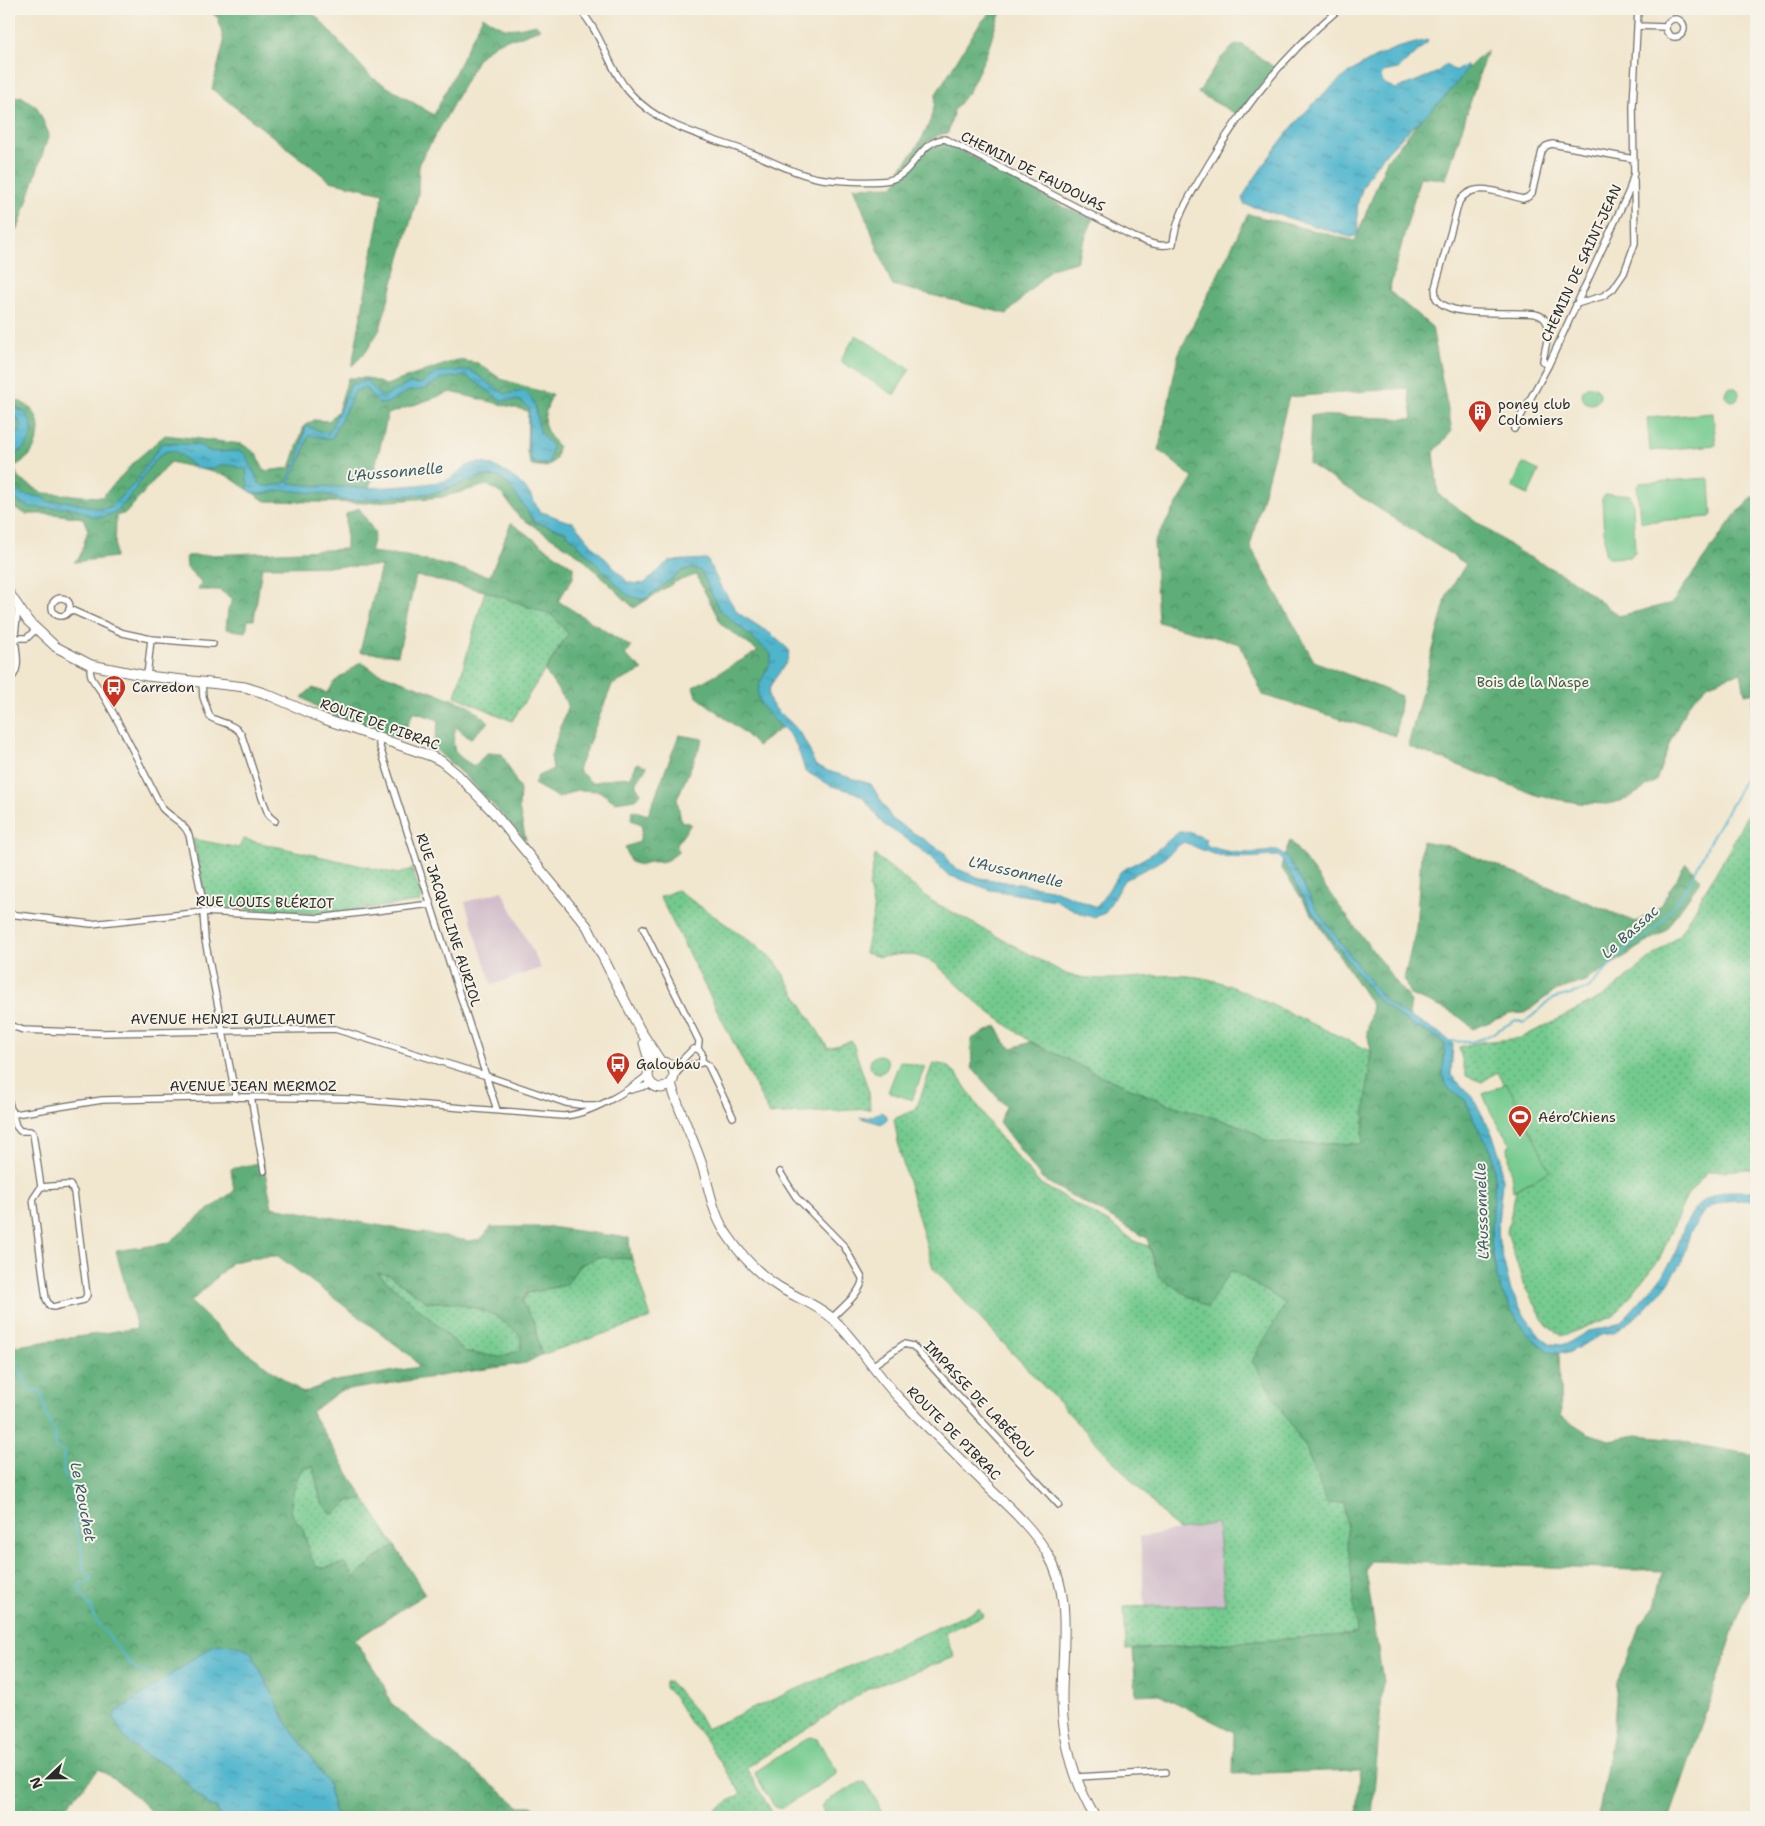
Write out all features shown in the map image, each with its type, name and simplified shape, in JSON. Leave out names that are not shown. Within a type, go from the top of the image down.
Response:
[{"type":"main road","name":"ROUTE DE PIBRAC","points":[[9,593],[36,629],[56,646],[90,665],[147,676],[245,688],[264,693],[324,719],[441,761],[458,774],[494,813],[587,926],[640,1030],[665,1063],[673,1070],[672,1080],[685,1124],[700,1160],[719,1221],[738,1250],[752,1266],[778,1287],[804,1300],[832,1318],[897,1396],[1014,1513],[1034,1534],[1048,1554],[1062,1594],[1064,1633],[1062,1684],[1066,1738],[1083,1794],[1095,1817]]},
{"type":"main road","name":"ROUTE DE PIBRAC","points":[[640,1030],[650,1071],[656,1086],[669,1097],[685,1124]]},
{"type":"main road","points":[[650,1071],[665,1063]]},
{"type":"main road","points":[[656,1086],[672,1080]]},
{"type":"street","name":"CHEMIN DE FAUDOUAS","points":[[579,9],[594,29],[613,67],[630,93],[654,114],[669,124],[739,148],[802,174],[836,180],[889,180],[899,176],[910,167],[928,146],[945,139],[1134,237],[1164,246],[1172,244],[1176,226],[1192,193],[1234,124],[1300,46],[1339,9]]},
{"type":"street","name":"CHEMIN DE SAINT-JEAN","points":[[1514,430],[1548,366],[1629,191],[1634,173],[1633,106],[1638,9]]},
{"type":"street","points":[[1637,26],[1666,27]]},
{"type":"street","points":[[1548,366],[1543,361],[1548,326],[1541,316],[1533,314],[1496,314],[1452,308],[1443,306],[1436,298],[1435,288],[1459,202],[1466,193],[1475,189],[1523,199],[1527,198],[1532,193],[1542,151],[1546,146],[1552,144],[1634,159]]},
{"type":"street","points":[[1576,304],[1597,298],[1608,292],[1618,283],[1624,273],[1636,243],[1634,173]]},
{"type":"street","points":[[9,680],[16,671],[17,646],[15,638],[18,607]]},
{"type":"street","points":[[70,609],[123,633],[151,639],[213,644]]},
{"type":"street","points":[[15,638],[27,638],[36,629]]},
{"type":"street","points":[[147,676],[151,639]]},
{"type":"street","points":[[90,665],[91,677],[109,704],[162,808],[169,816],[185,826],[190,835],[203,902]]},
{"type":"street","points":[[202,683],[202,697],[210,716],[233,725],[239,730],[269,816],[275,821]]},
{"type":"street","name":"RUE JACQUELINE AURIOL","points":[[377,738],[497,1110]]},
{"type":"street","name":"RUE LOUIS BLÉRIOT","points":[[9,914],[91,924],[203,912],[319,918],[431,904]]},
{"type":"street","points":[[203,912],[205,940],[236,1098]]},
{"type":"street","points":[[643,928],[699,1040],[698,1049],[702,1053],[702,1061]]},
{"type":"street","name":"AVENUE HENRI GUILLAUMET","points":[[9,1025],[23,1030],[101,1033],[335,1029],[487,1076],[566,1103],[596,1105]]},
{"type":"street","points":[[665,1063],[680,1062],[693,1049],[698,1049]]},
{"type":"street","points":[[672,1080],[682,1067],[695,1065],[702,1061]]},
{"type":"street","points":[[702,1061],[708,1065],[733,1117]]},
{"type":"street","points":[[622,1093],[650,1071]]},
{"type":"street","points":[[622,1093],[656,1086]]},
{"type":"street","name":"AVENUE JEAN MERMOZ","points":[[10,1115],[102,1100],[251,1097],[351,1099],[563,1116],[586,1112],[596,1105],[622,1093]]},
{"type":"street","points":[[251,1097],[264,1171]]},
{"type":"street","points":[[9,1102],[10,1115],[16,1126],[20,1131],[30,1131],[33,1133],[42,1188],[33,1199],[48,1303],[53,1306],[84,1300],[88,1296],[73,1188],[70,1185],[42,1188]]},
{"type":"street","points":[[780,1172],[796,1197],[844,1246],[862,1278],[863,1283],[860,1289],[832,1318]]},
{"type":"street","name":"IMPASSE DE LABÉROU","points":[[872,1366],[904,1344],[913,1346],[1059,1505]]},
{"type":"street","points":[[1077,1777],[1166,1772]]},
{"type":"shaded area","points":[[502,891],[541,968],[492,985],[465,902]]},
{"type":"shaded area","points":[[1217,1523],[1225,1604],[1145,1606],[1140,1537]]},
{"type":"green space","points":[[207,9],[307,9],[316,16],[371,77],[434,115],[483,16],[503,27],[514,28],[536,24],[540,29],[495,44],[478,58],[419,163],[418,195],[380,329],[366,352],[352,366],[383,193],[330,181],[212,89],[224,42],[218,18]]},
{"type":"green space","points":[[993,9],[1003,9],[986,55],[969,91],[954,110],[948,133],[928,142],[904,170],[900,169],[924,134],[932,116],[936,94],[978,26]]},
{"type":"green space","points":[[1236,44],[1243,45],[1275,68],[1238,115],[1198,93],[1221,58]]},
{"type":"green space","name":"Bois de la Naspe","points":[[1487,50],[1446,179],[1420,177],[1389,291],[1432,327],[1452,431],[1434,452],[1438,494],[1518,551],[1571,579],[1619,616],[1672,603],[1735,515],[1756,494],[1756,692],[1745,694],[1741,672],[1709,684],[1689,703],[1670,742],[1656,781],[1627,799],[1608,804],[1579,803],[1539,796],[1408,746],[1447,595],[1466,564],[1309,464],[1311,415],[1413,419],[1408,388],[1289,397],[1250,546],[1314,661],[1401,696],[1396,736],[1263,695],[1240,644],[1158,622],[1154,542],[1193,478],[1159,450],[1178,355],[1248,214],[1355,241],[1387,160],[1447,88]]},
{"type":"green space","points":[[21,96],[37,107],[49,134],[18,229],[9,228],[9,99]]},
{"type":"green space","points":[[947,143],[1066,208],[1093,219],[1076,262],[1051,269],[1007,314],[892,285],[854,187],[893,186],[926,150],[936,145]]},
{"type":"green space","points":[[856,335],[910,369],[894,395],[840,361]]},
{"type":"green space","points":[[457,360],[478,363],[501,379],[552,395],[544,423],[548,433],[558,447],[556,459],[547,467],[531,465],[527,452],[528,411],[451,392],[388,414],[372,480],[363,499],[436,493],[482,476],[498,477],[508,484],[535,522],[565,531],[627,595],[645,599],[668,580],[687,569],[704,570],[726,610],[772,650],[776,662],[764,692],[783,727],[757,746],[742,731],[696,696],[693,687],[758,651],[722,625],[696,575],[675,582],[634,608],[580,556],[518,516],[503,495],[487,485],[442,497],[366,503],[265,501],[226,475],[170,462],[126,513],[116,516],[115,557],[74,562],[80,556],[88,530],[83,518],[53,514],[26,514],[9,506],[9,414],[17,418],[22,410],[9,405],[9,398],[20,401],[28,406],[38,419],[39,427],[38,436],[30,455],[14,467],[18,478],[43,493],[102,497],[136,460],[165,435],[242,444],[257,454],[264,471],[290,468],[304,426],[314,420],[329,421],[338,411],[348,378],[368,378],[386,385]]},
{"type":"green space","points":[[1591,386],[1597,389],[1600,395],[1597,401],[1591,404],[1585,401],[1582,395],[1585,389]]},
{"type":"green space","points":[[1729,387],[1735,387],[1739,394],[1735,401],[1729,401],[1725,397],[1725,391]]},
{"type":"green space","points":[[1713,413],[1716,445],[1650,451],[1647,418]]},
{"type":"green space","points":[[1523,463],[1539,471],[1528,495],[1512,487]]},
{"type":"green space","points":[[1708,478],[1710,480],[1712,515],[1710,517],[1642,522],[1640,520],[1637,485],[1639,483]]},
{"type":"green space","points":[[1605,495],[1630,495],[1633,504],[1635,552],[1630,557],[1610,558],[1605,554],[1602,498]]},
{"type":"green space","points":[[359,508],[375,533],[370,552],[407,556],[490,576],[511,523],[573,567],[573,578],[558,601],[631,647],[625,655],[643,670],[612,685],[578,770],[592,783],[614,778],[631,777],[637,763],[647,767],[635,784],[641,793],[636,799],[615,802],[599,791],[576,790],[559,798],[534,784],[538,776],[553,769],[551,756],[568,705],[545,671],[568,634],[552,615],[485,591],[416,576],[398,655],[360,652],[381,566],[262,567],[254,620],[248,620],[246,632],[226,629],[228,609],[233,599],[219,590],[198,590],[201,582],[187,568],[186,556],[346,549],[346,514]]},
{"type":"green space","points":[[485,591],[552,615],[568,634],[512,721],[455,696]]},
{"type":"green space","points":[[361,662],[374,671],[468,705],[489,722],[470,739],[456,727],[453,741],[455,751],[474,766],[487,753],[502,754],[520,790],[519,809],[526,840],[471,782],[433,747],[439,720],[413,712],[402,739],[329,715],[302,697],[312,688],[328,693],[334,682]]},
{"type":"green space","points":[[679,735],[703,739],[677,799],[681,821],[691,824],[677,844],[678,852],[672,857],[663,861],[640,865],[630,862],[625,847],[639,842],[642,831],[641,824],[631,820],[632,810],[648,815]]},
{"type":"green space","points":[[1756,796],[1756,1172],[1749,1169],[1707,1172],[1687,1195],[1659,1260],[1614,1316],[1562,1336],[1547,1325],[1524,1286],[1507,1232],[1516,1190],[1546,1173],[1497,1072],[1482,1082],[1466,1076],[1459,1047],[1481,1042],[1521,1038],[1607,994],[1679,935],[1732,845]]},
{"type":"green space","points":[[193,839],[239,848],[243,839],[398,874],[412,869],[422,898],[420,902],[321,914],[221,907],[207,904]]},
{"type":"green space","points":[[1290,840],[1411,1002],[1408,1022],[1445,1044],[1443,1076],[1465,1100],[1492,1152],[1495,1178],[1491,1243],[1493,1260],[1502,1293],[1518,1321],[1556,1353],[1559,1352],[1561,1416],[1588,1433],[1609,1440],[1637,1435],[1670,1438],[1756,1455],[1756,1566],[1670,1817],[1598,1817],[1614,1726],[1617,1682],[1640,1625],[1655,1606],[1663,1571],[1370,1561],[1366,1571],[1383,1682],[1372,1817],[1357,1817],[1360,1770],[1233,1774],[1234,1732],[1159,1694],[1136,1695],[1133,1650],[1357,1634],[1344,1502],[1327,1504],[1307,1451],[1252,1361],[1286,1303],[1231,1270],[1207,1308],[1159,1277],[1147,1238],[1042,1179],[999,1122],[1006,1107],[972,1068],[971,1039],[997,1026],[1006,1044],[1012,1048],[1031,1042],[1099,1075],[1168,1104],[1244,1127],[1267,1141],[1281,1144],[1362,1144],[1371,1051],[1367,1032],[1372,1005],[1281,867]]},
{"type":"green space","points":[[1422,841],[1448,846],[1636,922],[1658,909],[1686,863],[1701,880],[1664,932],[1585,981],[1553,992],[1525,1013],[1509,1014],[1473,1029],[1460,1017],[1410,995],[1404,979],[1416,928]]},
{"type":"green space","points":[[875,855],[932,901],[1066,974],[1101,979],[1169,975],[1212,980],[1246,992],[1371,1051],[1362,1144],[1281,1144],[1267,1141],[1244,1127],[1168,1104],[1099,1075],[1031,1042],[982,1007],[935,963],[917,956],[903,954],[880,957],[865,953],[874,911],[869,887]]},
{"type":"green space","points":[[677,890],[761,949],[776,962],[828,1048],[852,1041],[869,1092],[870,1109],[770,1115],[660,897]]},
{"type":"green space","points":[[875,1055],[883,1055],[888,1060],[886,1071],[875,1073],[870,1068],[870,1060]]},
{"type":"green space","points":[[900,1061],[925,1067],[912,1100],[888,1092]]},
{"type":"green space","points":[[933,1063],[945,1065],[956,1073],[996,1133],[1039,1183],[1109,1223],[1136,1242],[1149,1246],[1159,1277],[1207,1307],[1231,1270],[1286,1303],[1253,1361],[1307,1451],[1327,1504],[1344,1501],[1358,1634],[1126,1650],[1124,1607],[1225,1604],[1217,1523],[1178,1530],[933,1268],[900,1153],[894,1119],[916,1109]]},
{"type":"green space","name":"Aéro’Chiens","points":[[1507,1083],[1550,1171],[1513,1191],[1508,1147],[1511,1145],[1490,1111],[1483,1094]]},
{"type":"green space","points":[[263,1162],[272,1207],[469,1241],[481,1239],[491,1227],[549,1227],[629,1238],[632,1259],[598,1257],[579,1266],[566,1285],[527,1293],[522,1302],[534,1322],[541,1355],[526,1363],[340,1391],[311,1412],[365,1500],[349,1500],[346,1505],[332,1515],[321,1502],[313,1466],[300,1471],[293,1492],[290,1512],[303,1529],[309,1552],[316,1567],[326,1568],[345,1563],[354,1578],[375,1559],[395,1546],[425,1594],[355,1640],[382,1681],[390,1702],[433,1739],[519,1806],[533,1806],[550,1817],[339,1817],[333,1810],[329,1785],[286,1722],[252,1653],[214,1645],[115,1713],[114,1717],[120,1731],[133,1747],[174,1770],[203,1800],[217,1809],[220,1817],[157,1817],[123,1785],[99,1769],[59,1817],[9,1817],[9,1347],[137,1328],[116,1251],[169,1243],[199,1217],[234,1191],[231,1169]],"holes":[[[278,1256],[411,1356],[419,1367],[330,1382],[303,1393],[230,1340],[191,1302],[232,1262],[257,1257]],[[377,1273],[389,1275],[427,1302],[451,1302],[497,1316],[521,1336],[521,1350],[499,1357],[465,1352],[431,1319]]]},
{"type":"green space","points":[[598,1257],[632,1259],[651,1318],[541,1355],[534,1322],[522,1302],[528,1293],[566,1285],[579,1266]]},
{"type":"green space","points":[[376,1272],[389,1275],[427,1302],[451,1302],[497,1316],[521,1336],[521,1350],[499,1357],[465,1352],[431,1319]]},
{"type":"green space","points":[[313,1466],[321,1502],[365,1500],[395,1546],[375,1559],[354,1578],[345,1563],[326,1568],[316,1567],[309,1552],[303,1529],[290,1512],[293,1492],[300,1471]]},
{"type":"green space","points":[[979,1609],[983,1616],[945,1632],[955,1657],[868,1689],[746,1768],[775,1817],[705,1817],[741,1793],[700,1732],[690,1723],[674,1697],[665,1688],[665,1682],[670,1682],[698,1714],[706,1729]]},
{"type":"green space","points":[[807,1738],[817,1739],[837,1770],[837,1774],[782,1808],[774,1806],[756,1777],[755,1772]]},
{"type":"green space","points":[[861,1782],[866,1783],[881,1809],[881,1813],[873,1817],[826,1817],[822,1809],[825,1802]]},
{"type":"water","points":[[1427,40],[1428,42],[1398,69],[1383,72],[1381,77],[1383,83],[1396,89],[1436,73],[1447,64],[1454,70],[1458,70],[1465,65],[1468,66],[1442,100],[1393,145],[1367,179],[1358,202],[1358,233],[1355,236],[1350,237],[1244,204],[1242,198],[1272,153],[1289,131],[1327,90],[1349,73],[1372,59],[1397,48]]},
{"type":"water","points":[[470,370],[505,394],[524,391],[529,395],[534,404],[540,431],[552,446],[549,464],[537,464],[530,460],[528,440],[529,409],[522,402],[516,400],[501,400],[467,376],[443,378],[424,389],[409,391],[385,404],[378,403],[365,388],[355,391],[332,438],[327,439],[309,435],[300,461],[289,483],[347,487],[405,486],[444,481],[475,463],[487,464],[517,480],[528,491],[540,512],[573,522],[592,545],[628,582],[636,584],[645,583],[669,561],[707,559],[720,585],[738,613],[771,634],[788,649],[787,661],[771,685],[769,698],[773,706],[802,736],[815,765],[828,771],[871,784],[892,819],[945,853],[949,863],[955,868],[980,878],[1051,889],[1097,907],[1121,871],[1152,854],[1179,832],[1189,832],[1206,839],[1206,845],[1225,851],[1250,853],[1278,850],[1289,861],[1316,908],[1383,999],[1400,1012],[1436,1031],[1453,1044],[1451,1075],[1473,1097],[1493,1136],[1501,1159],[1502,1182],[1498,1223],[1499,1243],[1511,1291],[1524,1315],[1537,1333],[1551,1344],[1565,1345],[1588,1331],[1608,1328],[1621,1322],[1659,1280],[1673,1259],[1684,1227],[1694,1210],[1704,1199],[1727,1191],[1752,1191],[1756,1192],[1756,1201],[1726,1201],[1704,1211],[1690,1233],[1681,1264],[1667,1285],[1640,1314],[1613,1333],[1601,1335],[1568,1353],[1548,1351],[1531,1337],[1518,1321],[1502,1293],[1497,1278],[1491,1243],[1495,1178],[1492,1152],[1465,1100],[1449,1089],[1445,1082],[1443,1076],[1445,1044],[1414,1026],[1375,997],[1311,910],[1280,857],[1237,858],[1222,856],[1184,842],[1161,861],[1124,880],[1105,913],[1094,917],[1084,915],[1055,900],[991,890],[948,875],[914,844],[883,824],[863,797],[854,792],[832,786],[805,771],[794,741],[766,711],[759,699],[759,687],[771,660],[771,654],[719,609],[701,571],[693,568],[683,570],[645,599],[627,595],[565,531],[535,522],[508,484],[498,477],[482,476],[436,493],[346,501],[324,494],[283,490],[262,494],[251,492],[248,489],[246,469],[232,465],[209,469],[197,468],[178,453],[170,451],[157,458],[127,500],[109,515],[95,517],[72,508],[30,507],[14,499],[9,493],[9,483],[21,494],[41,497],[49,502],[65,501],[100,509],[110,507],[134,484],[161,444],[165,443],[199,445],[211,452],[241,451],[246,455],[259,483],[265,486],[276,485],[287,482],[298,458],[306,426],[328,434],[352,383],[356,384],[367,380],[378,394],[383,397],[409,383],[420,384],[438,372]]},
{"type":"water","points":[[9,405],[26,413],[31,422],[32,433],[28,442],[9,460],[9,443],[22,427],[17,418],[9,414]]},
{"type":"water","points":[[881,1112],[887,1116],[887,1119],[882,1124],[860,1118],[869,1117]]},
{"type":"water","points":[[224,1644],[241,1647],[252,1653],[286,1722],[329,1785],[333,1810],[339,1817],[220,1817],[217,1809],[203,1800],[174,1770],[139,1751],[128,1742],[120,1731],[114,1717],[115,1713],[214,1645]]},
{"type":"waterway","name":"Le Bassac","points":[[1449,1041],[1471,1042],[1484,1038],[1516,1020],[1524,1023],[1552,999],[1588,989],[1622,952],[1646,936],[1663,920],[1689,884],[1755,758],[1752,730],[1753,699],[1756,693]]},
{"type":"waterway","points":[[9,1233],[9,1318]]},
{"type":"waterway","name":"Le Rouchet","points":[[9,1347],[30,1391],[41,1390],[47,1417],[56,1435],[54,1446],[64,1452],[63,1473],[71,1485],[77,1514],[73,1522],[82,1552],[83,1570],[91,1577],[88,1583],[82,1583],[79,1588],[92,1608],[96,1620],[135,1669],[150,1674],[151,1677]]},
{"type":"place","name":"poney club Colomiers","points":[[1480,433]]},
{"type":"place","name":"Carredon","points":[[114,708]]},
{"type":"place","name":"Galoubau","points":[[618,1085]]},
{"type":"place","name":"Aéro’Chiens","points":[[1520,1138]]},
{"type":"water label","name":"L'Aussonnelle","points":[[395,472]]},
{"type":"water label","name":"L'Aussonnelle","points":[[1016,872]]},
{"type":"water label","name":"L'Aussonnelle","points":[[1482,1211]]}]
